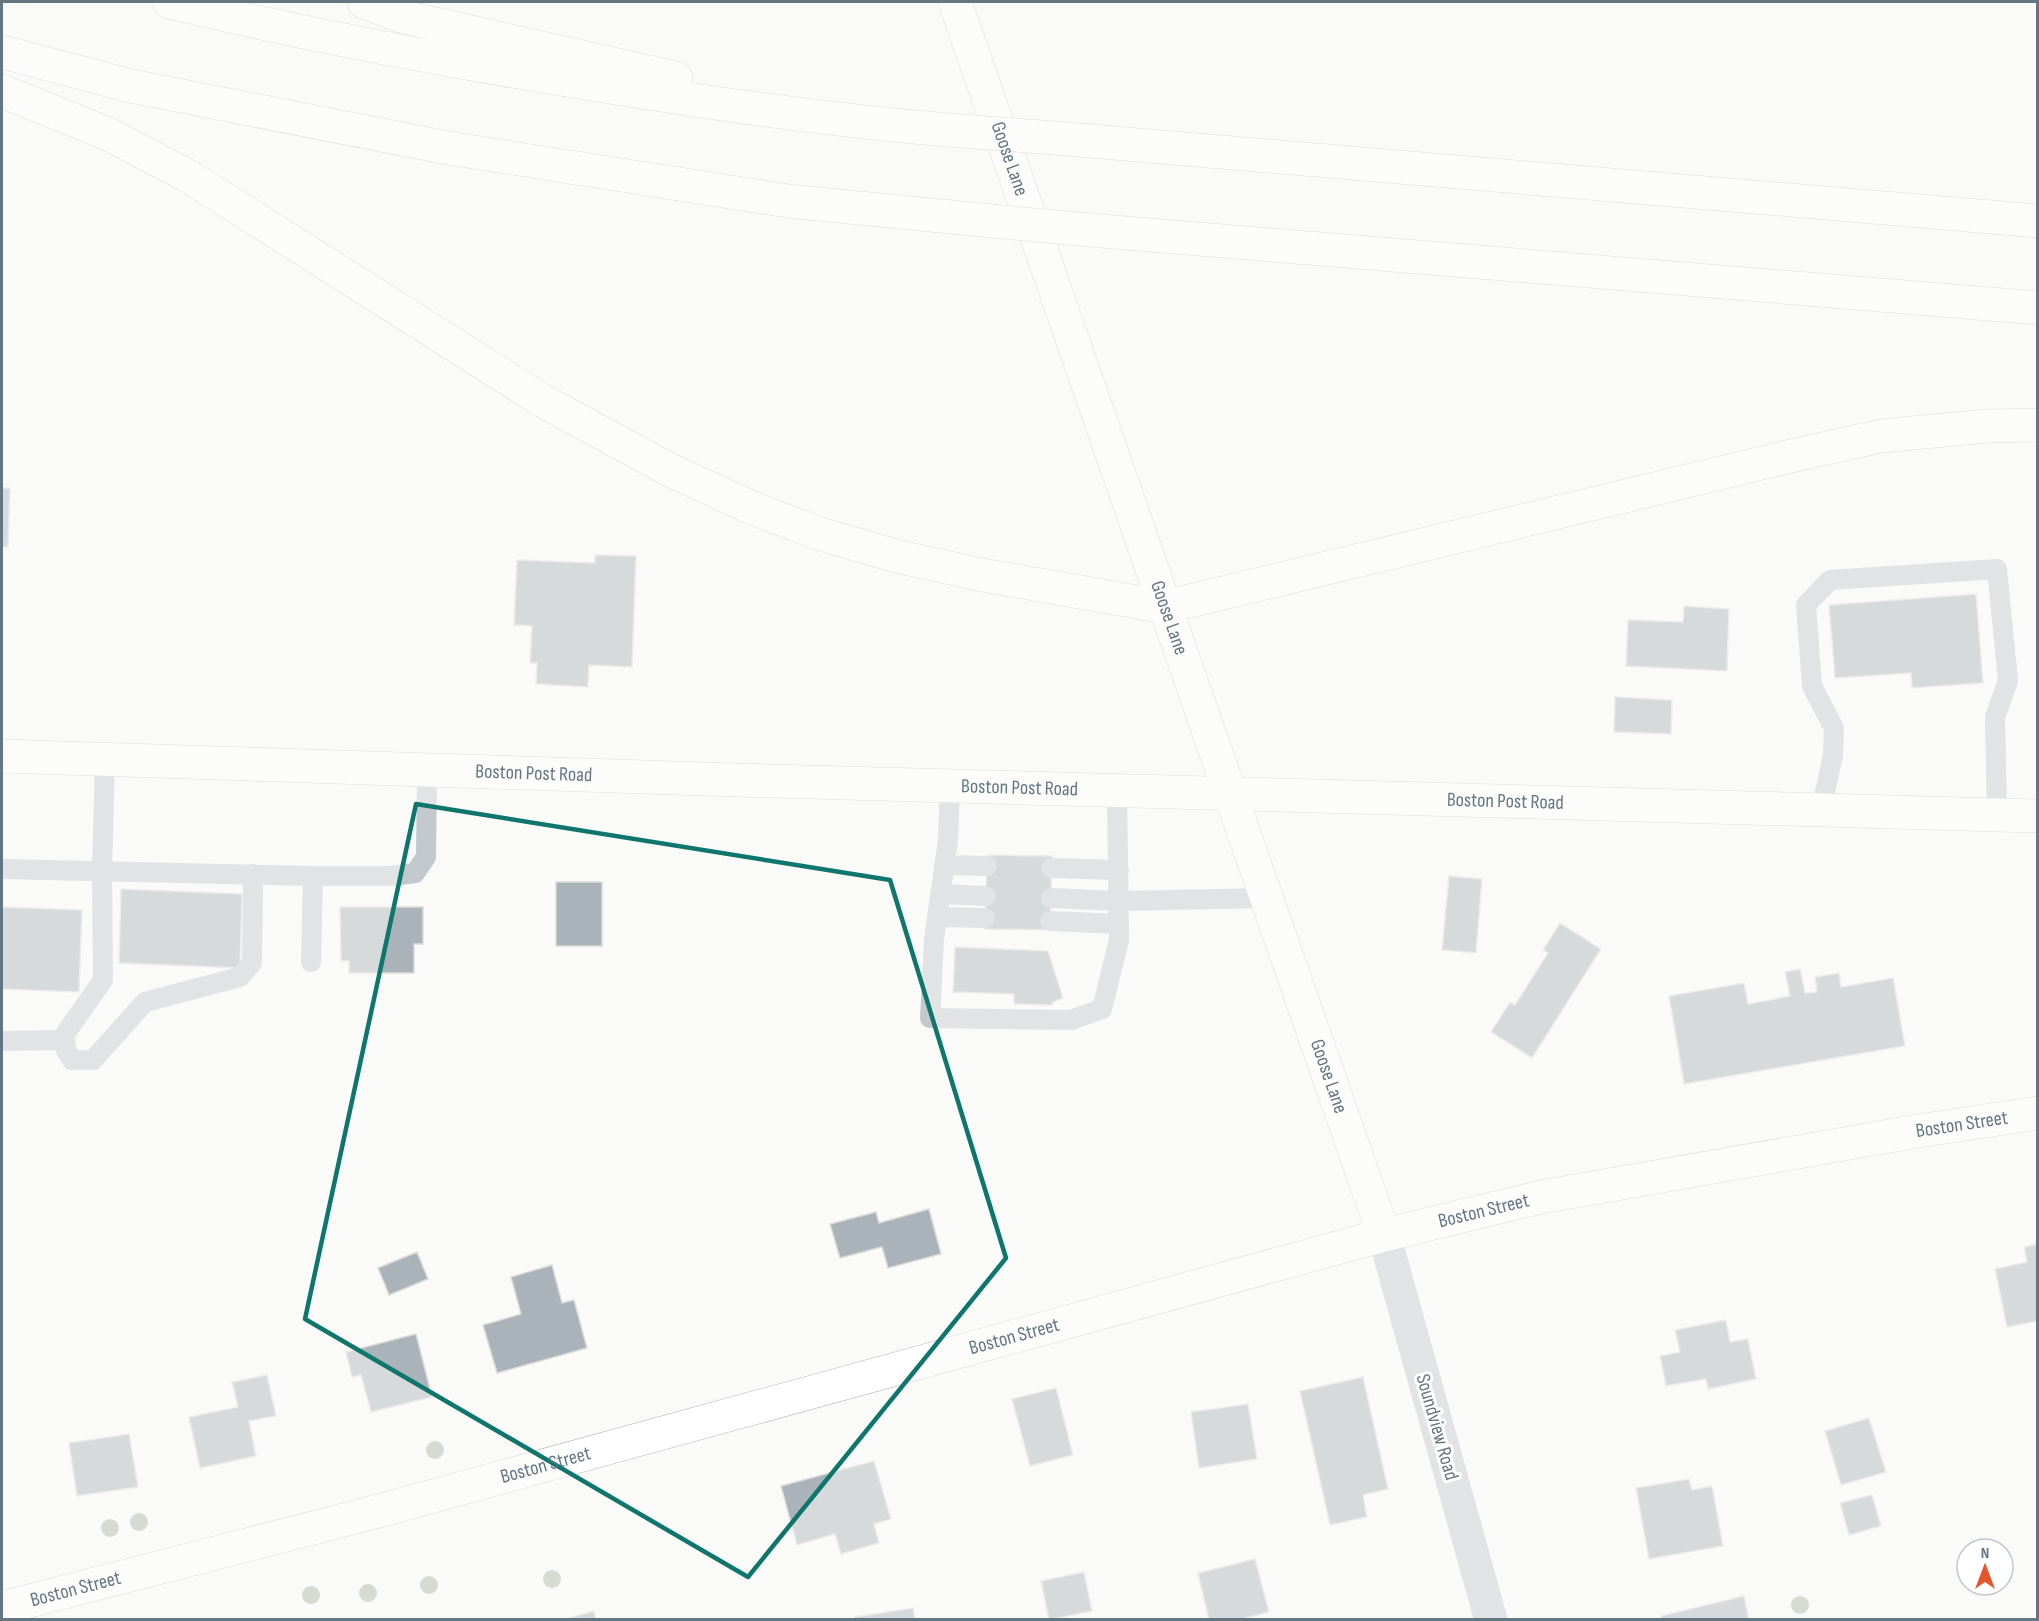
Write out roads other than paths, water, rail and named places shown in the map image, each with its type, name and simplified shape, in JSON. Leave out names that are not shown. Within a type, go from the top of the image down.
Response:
[{"type":"main road","points":[[169,2],[251,21],[462,63],[689,100],[892,126],[2037,221]]},
{"type":"main road","points":[[364,2],[404,17],[892,126]]},
{"type":"main road","name":"Goose Lane","points":[[955,2],[1384,1235]]},
{"type":"main road","points":[[2,52],[131,86],[448,148],[788,201],[1089,230],[2037,308]]},
{"type":"main road","points":[[2,91],[108,134],[188,176],[543,401],[670,470],[750,507],[817,532],[896,556],[976,574],[1165,607],[1881,436],[1987,426],[2037,424]]},
{"type":"main road","name":"Boston Post Road","points":[[2,756],[2037,816]]},
{"type":"main road","name":"Boston Street","points":[[2,1608],[375,1512],[1384,1235],[1541,1197],[1912,1132],[2037,1113]]},
{"type":"street","name":"Soundview Road","points":[[1384,1235],[1491,1620]]},
{"type":"lane","points":[[1821,811],[1833,755],[1834,728],[1812,686],[1806,605],[1830,580],[1997,569],[2008,681],[1995,717],[1997,815]]},
{"type":"lane","points":[[105,759],[102,870],[103,980],[65,1034],[64,1040],[72,1060],[93,1060],[145,1002],[240,977],[252,963],[253,874]]},
{"type":"lane","points":[[2,868],[313,876],[392,876],[415,873],[426,857],[427,770]]},
{"type":"lane","points":[[950,785],[945,865],[934,939],[930,1018],[1071,1020],[1102,1009],[1119,940],[1117,790]]},
{"type":"lane","points":[[945,865],[987,866]]},
{"type":"lane","points":[[1052,868],[1119,870]]},
{"type":"lane","points":[[311,962],[313,876]]},
{"type":"lane","points":[[941,894],[986,896]]},
{"type":"lane","points":[[1051,898],[1119,901],[1266,898]]},
{"type":"lane","points":[[938,917],[986,918]]},
{"type":"lane","points":[[1050,921],[1119,924]]},
{"type":"lane","points":[[2,1041],[64,1040]]}]
